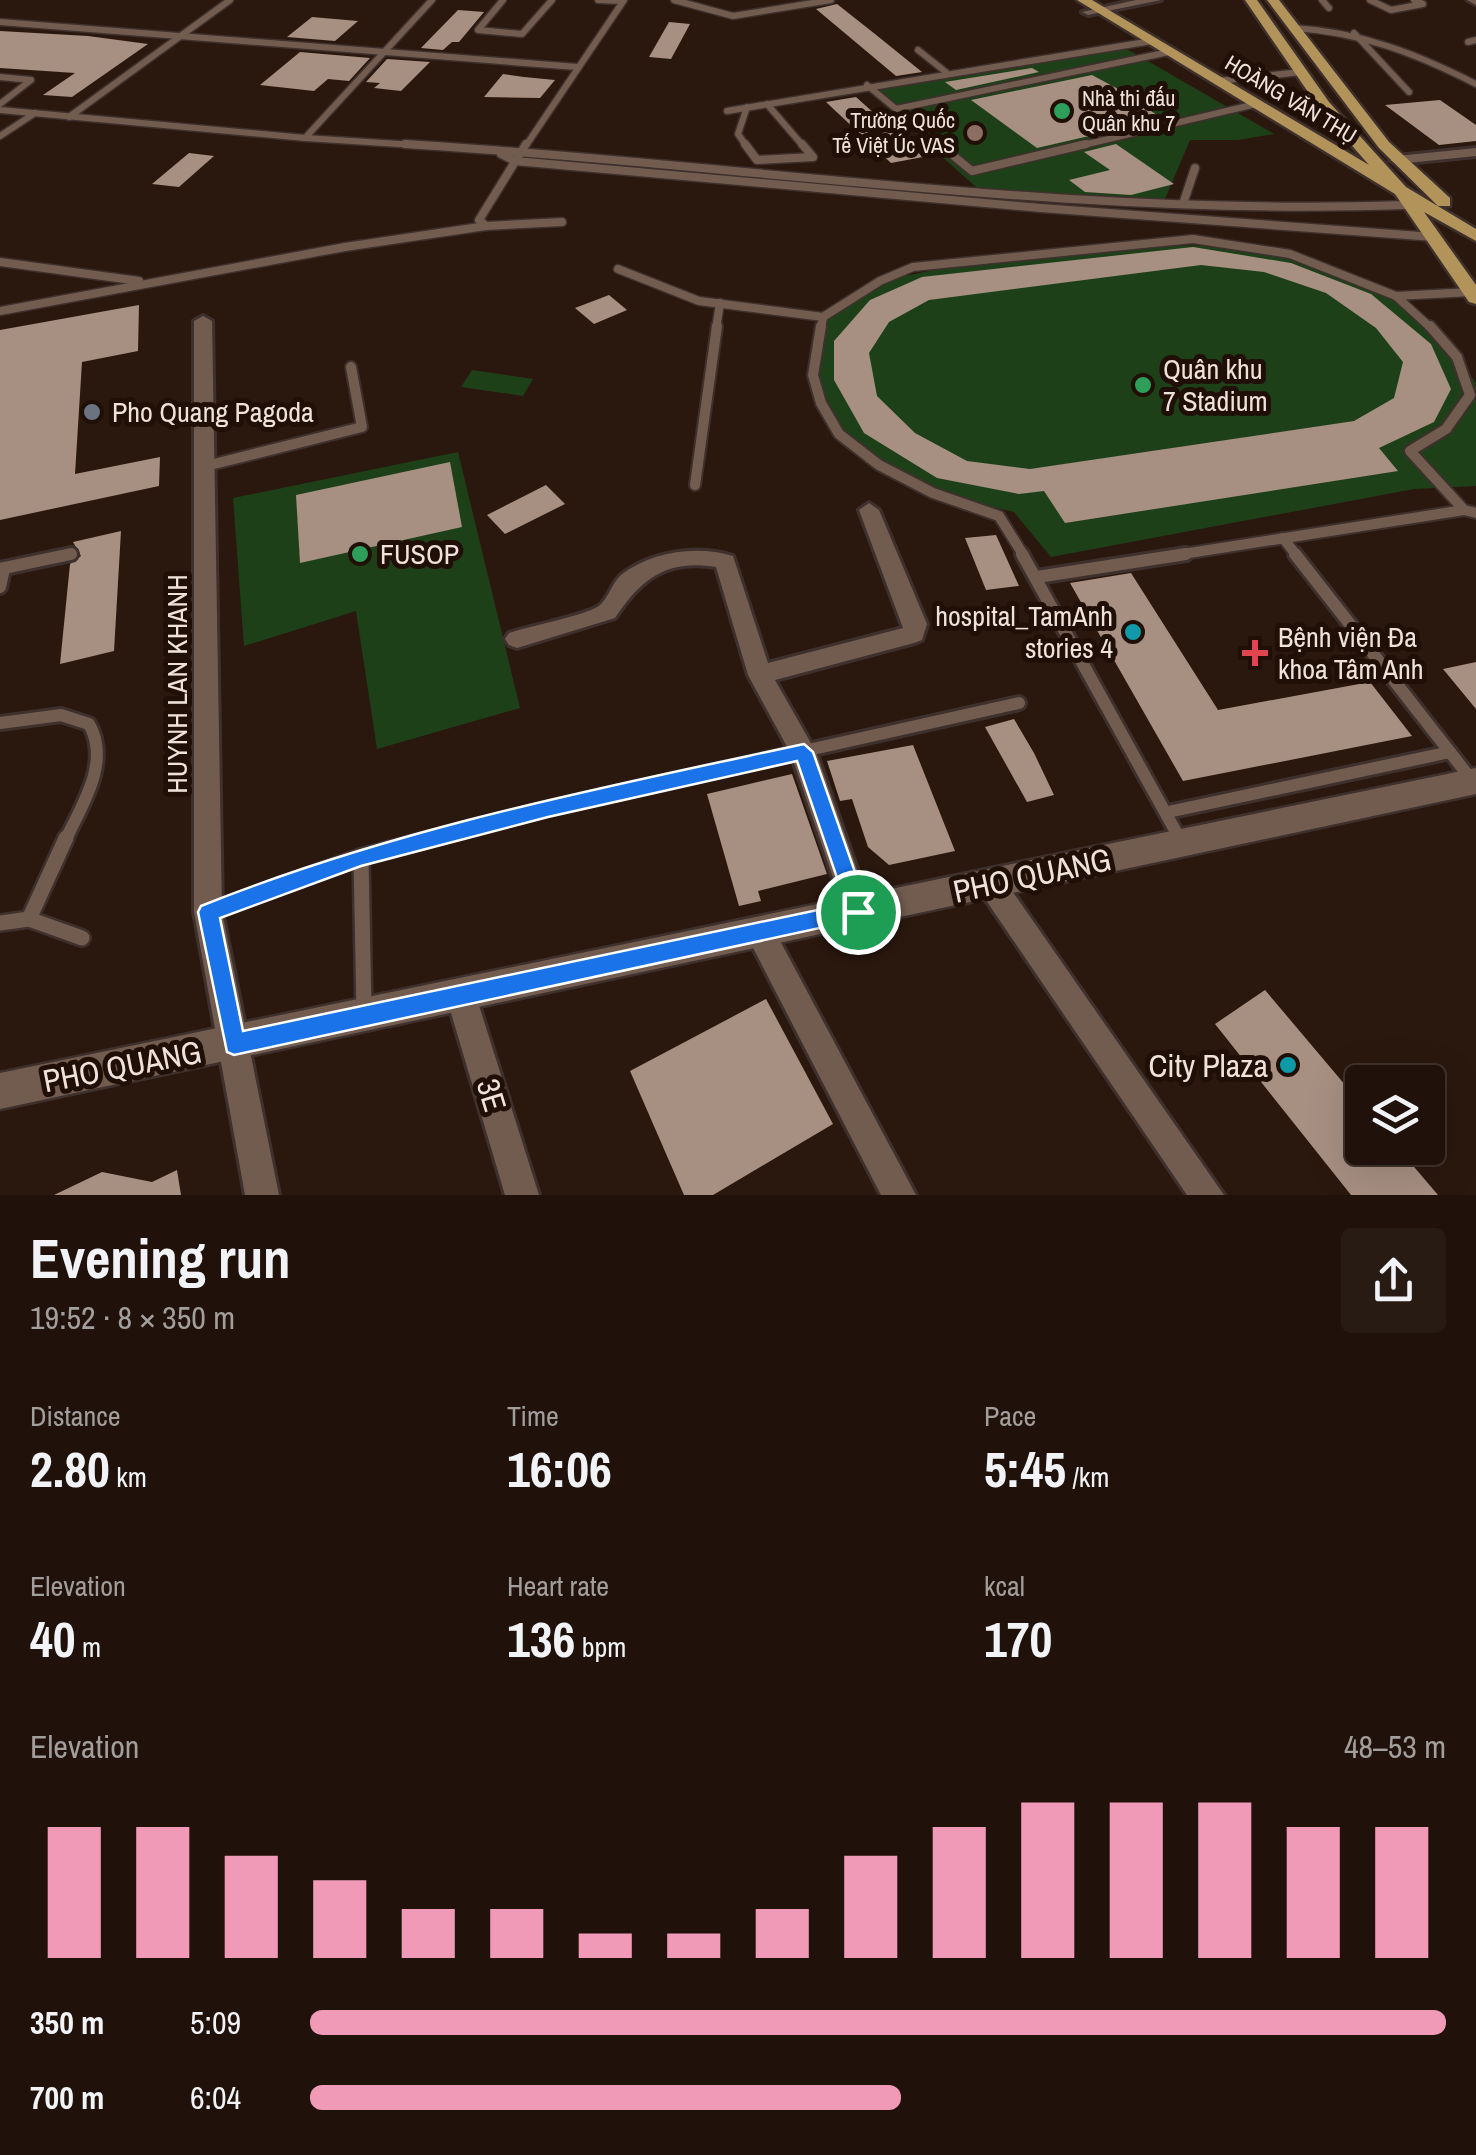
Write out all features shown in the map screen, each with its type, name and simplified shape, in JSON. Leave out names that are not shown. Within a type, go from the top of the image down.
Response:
[{"type":"main road","name":"HOÀNG VĂN THỤ","points":[[1068,0],[1090,8],[1256,107]]},
{"type":"main road","points":[[1252,0],[1301,72],[1315,112],[1406,203],[1474,295]]},
{"type":"main road","points":[[1273,0],[1397,160],[1476,226]]},
{"type":"main road","points":[[1270,26],[1294,28]]},
{"type":"main road","name":"HOÀNG VĂN THỤ","points":[[1155,48],[1218,81],[1406,203],[1476,236]]},
{"type":"main road","points":[[1256,107],[1315,112]]},
{"type":"main road","name":"PHO QUANG","points":[[0,1091],[1475,781]]},
{"type":"street","points":[[1090,8],[1155,0]]},
{"type":"street","points":[[1397,160],[1476,152]]},
{"type":"street","name":"HUYNH LAN KHANH","points":[[204,321],[208,912],[262,1195]]},
{"type":"street","points":[[760,675],[914,634],[915,624],[869,510]]},
{"type":"street","points":[[518,639],[607,612],[618,591],[634,576],[690,559],[715,557],[726,562],[760,675],[804,752],[858,912]]},
{"type":"street","points":[[991,884],[1207,1195]]},
{"type":"street","points":[[760,932],[899,1195]]},
{"type":"street","name":"3E","points":[[461,996],[522,1195]]},
{"type":"lane","points":[[68,116],[230,0]]},
{"type":"lane","points":[[305,138],[432,0]]},
{"type":"lane","points":[[503,0],[478,30],[522,34],[552,0]]},
{"type":"lane","points":[[598,0],[624,1]]},
{"type":"lane","points":[[674,0],[733,16],[831,0]]},
{"type":"lane","points":[[1322,0],[1329,8]]},
{"type":"lane","points":[[1370,0],[1391,10],[1422,4],[1414,0]]},
{"type":"lane","points":[[486,226],[481,224],[480,216],[514,160],[624,1]]},
{"type":"lane","points":[[0,22],[577,68]]},
{"type":"lane","points":[[1294,28],[1354,32],[1394,43],[1476,84]]},
{"type":"lane","points":[[1354,32],[1409,92]]},
{"type":"lane","points":[[727,111],[946,73],[1155,48]]},
{"type":"lane","points":[[896,109],[1155,48]]},
{"type":"lane","points":[[918,50],[946,73]]},
{"type":"lane","points":[[1218,81],[1301,72]]},
{"type":"lane","points":[[0,77],[32,80],[0,107]]},
{"type":"lane","points":[[868,85],[972,171],[1256,107]]},
{"type":"lane","points":[[747,107],[738,134],[758,160],[812,156],[768,104]]},
{"type":"lane","points":[[0,107],[35,114],[305,138],[497,152],[521,150],[962,192],[1330,209],[1406,203]]},
{"type":"lane","points":[[0,136],[35,114]]},
{"type":"lane","points":[[497,152],[514,160],[1041,208],[1434,237]]},
{"type":"lane","points":[[1183,204],[1195,168]]},
{"type":"lane","points":[[0,310],[346,247],[486,226],[562,222]]},
{"type":"lane","points":[[618,269],[699,301],[823,317],[868,288],[913,267],[1193,239],[1252,246],[1334,269],[1396,296],[1432,327],[1457,357],[1470,395],[1444,435],[1410,450],[1470,512]]},
{"type":"lane","points":[[0,262],[153,283]]},
{"type":"lane","points":[[1396,296],[1474,295]]},
{"type":"lane","points":[[696,486],[720,303]]},
{"type":"lane","points":[[823,317],[813,375],[821,403],[839,434],[879,465],[933,494],[999,516],[1038,577],[1182,843]]},
{"type":"lane","points":[[206,466],[362,427],[352,368]]},
{"type":"lane","points":[[1038,577],[1470,512]]},
{"type":"lane","points":[[1283,538],[1475,781]]},
{"type":"lane","points":[[0,587],[2,569],[71,554]]},
{"type":"lane","points":[[208,912],[361,857],[548,808],[1019,704]]},
{"type":"lane","points":[[0,723],[71,712],[87,720],[98,737],[98,761],[92,784],[29,919]]},
{"type":"lane","points":[[1168,812],[1450,752]]},
{"type":"lane","points":[[361,857],[364,1016]]},
{"type":"lane","points":[[0,922],[29,919],[82,938]]},
{"type":"green space","name":"Nhà thi đấu Quân khu 7","points":[[1127,49],[1274,134],[1238,140],[1190,140],[1165,199],[1112,199],[976,187],[864,87]]},
{"type":"green space","name":"Quân khu 7 Stadium","points":[[1134,245],[1252,246],[1396,296],[1457,357],[1476,383],[1476,486],[1414,489],[1051,557],[1014,512],[933,493],[839,434],[813,375],[823,317],[880,281],[989,259]]},
{"type":"green space","points":[[472,370],[533,379],[523,396],[461,387]]},
{"type":"green space","name":"FUSOP","points":[[458,452],[520,708],[377,749],[356,611],[244,646],[233,498]]},
{"type":"building","points":[[837,4],[922,72],[896,76],[816,9]]},
{"type":"building","points":[[458,10],[484,12],[459,42],[452,42],[443,50],[421,48]]},
{"type":"building","points":[[312,17],[358,21],[335,41],[287,37]]},
{"type":"building","points":[[669,22],[690,24],[671,59],[649,57]]},
{"type":"building","points":[[0,31],[148,44],[72,97],[43,95],[75,73],[0,68]]},
{"type":"building","points":[[300,52],[370,58],[349,81],[328,79],[314,91],[260,85]]},
{"type":"building","points":[[387,59],[430,62],[401,91],[374,88],[380,83],[366,82]]},
{"type":"building","points":[[1032,68],[1039,72],[956,90],[945,82]]},
{"type":"building","points":[[503,74],[555,80],[540,98],[484,97]]},
{"type":"building","points":[[1092,75],[1146,104],[1142,105],[1163,119],[1037,148],[971,100]]},
{"type":"building","points":[[856,97],[923,157],[891,163],[826,102]]},
{"type":"building","points":[[1440,100],[1476,125],[1476,141],[1439,145],[1385,105]]},
{"type":"building","points":[[1116,144],[1174,184],[1131,195],[1085,192],[1069,180],[1110,170],[1084,152]]},
{"type":"building","points":[[189,153],[214,156],[179,187],[152,184]]},
{"type":"building","points":[[1193,247],[1291,263],[1371,294],[1431,344],[1451,389],[1434,422],[1379,448],[1398,471],[1065,523],[1044,491],[1019,494],[937,478],[864,433],[834,380],[834,341],[870,300],[922,277]],"holes":[[[1201,265],[1264,272],[1326,293],[1376,328],[1403,362],[1394,398],[1354,421],[1030,469],[967,461],[915,433],[877,396],[869,353],[889,322],[929,300]]]},
{"type":"building","points":[[609,295],[627,310],[594,324],[575,308]]},
{"type":"building","points":[[139,305],[138,351],[82,362],[75,474],[160,457],[159,486],[0,520],[0,330]]},
{"type":"building","points":[[450,462],[462,527],[300,563],[296,495]]},
{"type":"building","points":[[546,485],[565,504],[505,534],[487,515]]},
{"type":"building","points":[[121,531],[114,651],[60,664],[70,564],[81,556],[73,542]]},
{"type":"building","points":[[996,535],[1019,586],[986,590],[965,538]]},
{"type":"building","name":"hospital_TamAnh stories 4","points":[[1131,573],[1218,710],[1370,682],[1412,736],[1183,781],[1070,583]]},
{"type":"building","points":[[1476,662],[1476,709],[1443,669]]},
{"type":"building","points":[[1014,719],[1054,795],[1027,802],[985,727]]},
{"type":"building","points":[[913,745],[955,851],[889,865],[868,847],[852,799],[840,801],[827,761]]},
{"type":"building","points":[[792,774],[827,874],[758,891],[761,901],[739,906],[707,794]]},
{"type":"building","name":"City Plaza","points":[[1265,990],[1345,1085],[1345,1165],[1412,1165],[1438,1195],[1351,1195],[1215,1024]]},
{"type":"building","points":[[766,999],[833,1124],[713,1195],[684,1195],[630,1071]]},
{"type":"building","points":[[177,1170],[181,1195],[54,1195],[102,1172],[152,1182]]},
{"type":"place","name":"Nhà thi đấu Quân khu 7","points":[[1062,111]]},
{"type":"place","name":"Trường Quốc Tế Việt Úc VAS","points":[[975,133]]},
{"type":"place","name":"Quân khu 7 Stadium","points":[[1143,385]]},
{"type":"place","name":"Pho Quang Pagoda","points":[[92,412]]},
{"type":"place","name":"FUSOP","points":[[360,554]]},
{"type":"place","name":"hospital_TamAnh stories 4","points":[[1133,632]]},
{"type":"place","name":"Bệnh viện Đa khoa Tâm Anh","points":[[1255,653]]},
{"type":"place","name":"City Plaza","points":[[1288,1065]]},
{"type":"route","points":[[804,752],[858,912],[234,1044],[208,912],[361,857],[548,808],[804,752]]}]
